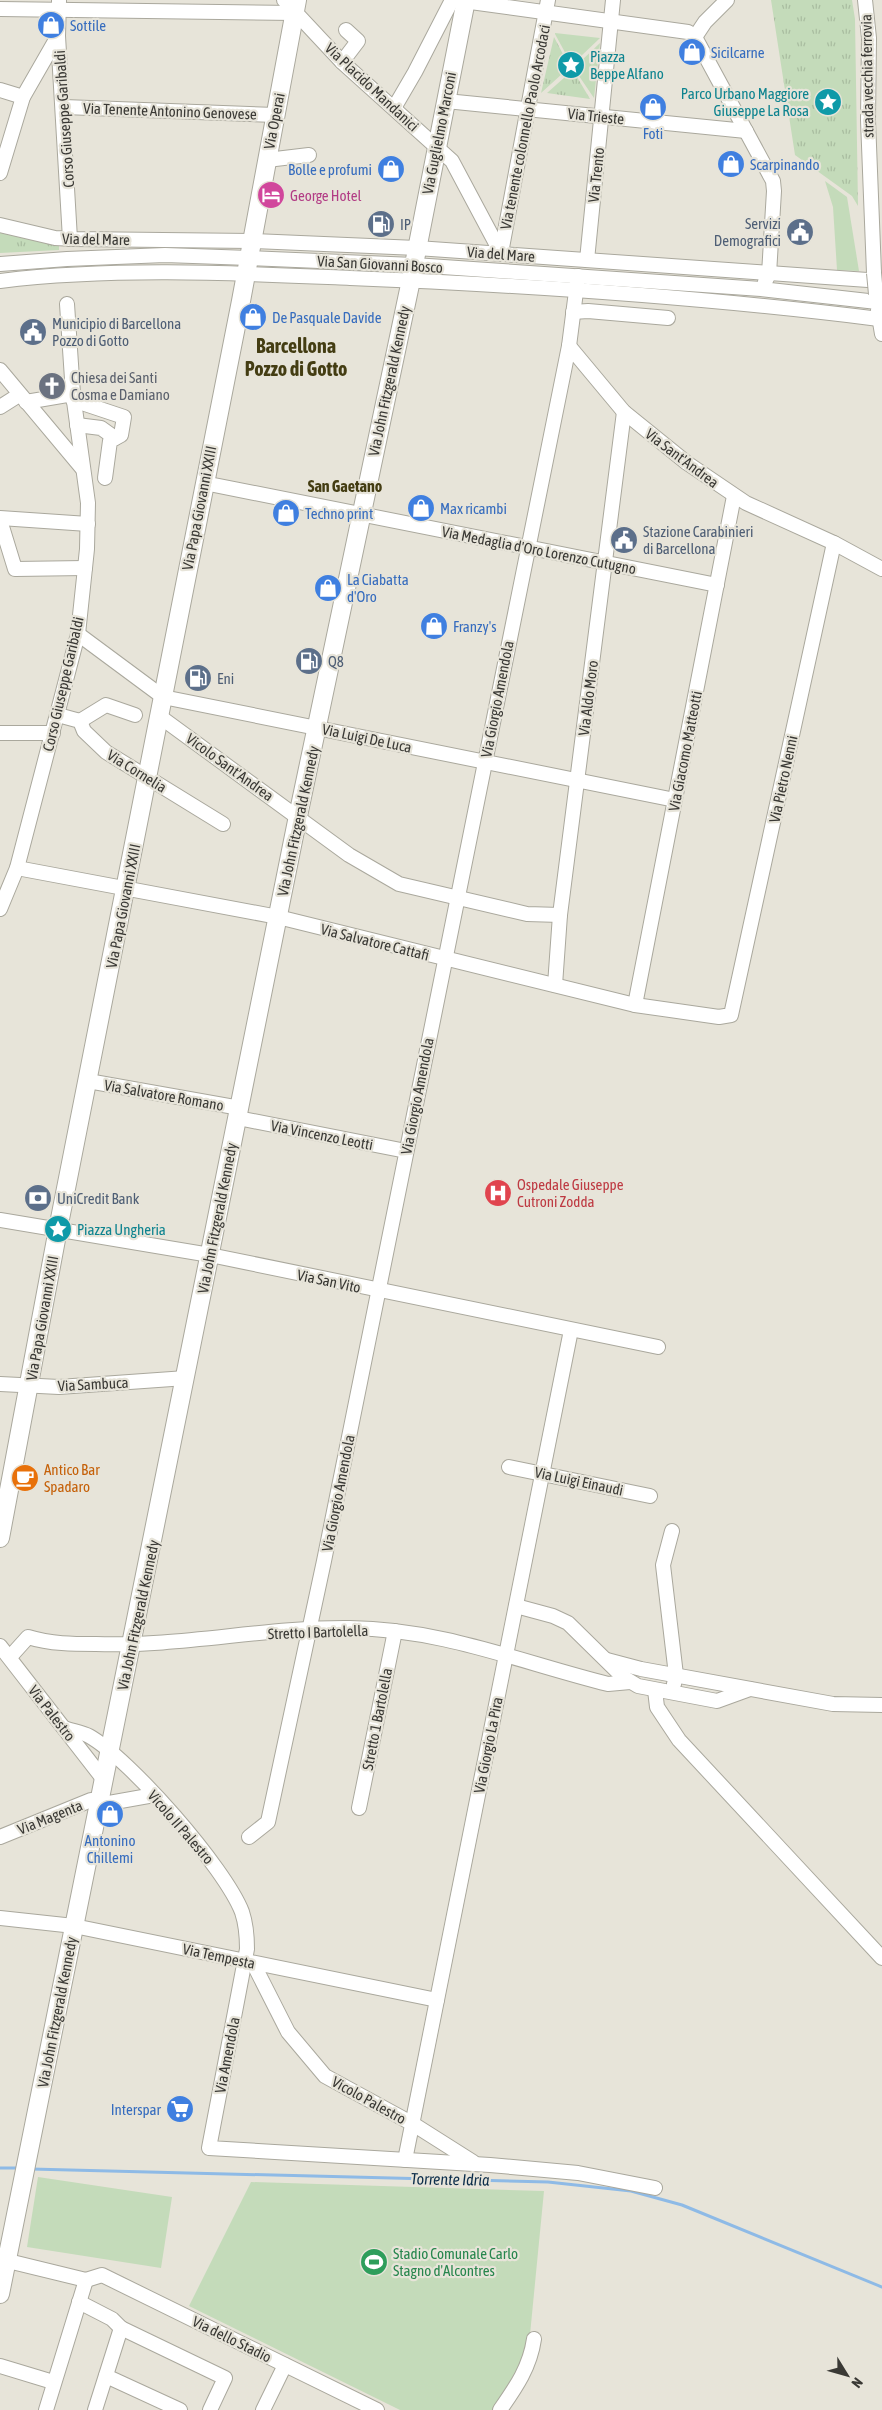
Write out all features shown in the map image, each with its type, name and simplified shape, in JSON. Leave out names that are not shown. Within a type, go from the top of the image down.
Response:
[{"type":"main road","name":"Via Guglielmo Marconi","points":[[414,264],[446,101],[460,0]]},
{"type":"main road","name":"Via Operai","points":[[249,258],[275,115],[292,4]]},
{"type":"main road","name":"Via Papa Giovanni XXIII","points":[[0,1538],[58,1229],[249,258]]},
{"type":"main road","name":"Via John Fitzgerald Kennedy","points":[[3,2260],[29,2158],[298,816],[414,264]]},
{"type":"main road","points":[[0,2294],[3,2260]]},
{"type":"street","points":[[394,108],[460,0],[547,6],[611,22],[688,32],[695,37],[774,187],[769,274],[754,304],[879,319]]},
{"type":"street","name":"Via Trento","points":[[587,260],[613,0]]},
{"type":"street","points":[[695,37],[711,15],[727,0]]},
{"type":"street","name":"strada vecchia ferrovia","points":[[865,0],[869,38],[868,120],[878,277],[876,298],[882,334]]},
{"type":"street","points":[[0,9],[58,5],[292,4]]},
{"type":"street","name":"Via Placido Mandanici","points":[[292,4],[342,62],[452,161],[501,253]]},
{"type":"street","name":"Corso Giuseppe Garibaldi","points":[[58,5],[58,36],[64,108],[70,239]]},
{"type":"street","name":"Via tenente colonnello Paolo Arcodaci","points":[[501,253],[547,6]]},
{"type":"street","points":[[342,62],[358,41],[346,30]]},
{"type":"street","points":[[0,173],[23,97],[58,36]]},
{"type":"street","points":[[0,90],[23,97]]},
{"type":"street","name":"Via Trieste","points":[[446,101],[746,131]]},
{"type":"street","name":"Via Tenente Antonino Genovese","points":[[64,108],[275,115]]},
{"type":"street","points":[[267,160],[309,155]]},
{"type":"street","name":"Via del Mare","points":[[0,225],[55,238],[249,258],[414,264],[501,253],[769,274],[878,277]]},
{"type":"street","name":"Via San Giovanni Bosco","points":[[0,264],[165,255],[414,264],[761,289]]},
{"type":"street","name":"Via San Giovanni Bosco","points":[[0,281],[153,273],[249,258]]},
{"type":"street","name":"Via San Giovanni Bosco","points":[[414,264],[576,291],[754,304]]},
{"type":"street","points":[[569,346],[578,276]]},
{"type":"street","points":[[761,289],[876,298]]},
{"type":"street","name":"Corso Giuseppe Garibaldi","points":[[0,909],[17,868],[78,634],[85,568],[88,502],[73,397],[67,304]]},
{"type":"street","points":[[573,312],[588,311],[668,318]]},
{"type":"street","name":"Via Sant'Andrea","points":[[569,346],[624,412],[687,463],[734,496],[834,543],[882,570]]},
{"type":"street","name":"Via Giorgio Amendola","points":[[249,1837],[268,1822],[310,1629],[569,346]]},
{"type":"street","points":[[0,370],[22,399],[83,469]]},
{"type":"street","points":[[0,407],[22,399],[73,397],[124,416],[121,435],[110,441],[105,478]]},
{"type":"street","name":"Via Aldo Moro","points":[[555,985],[560,916],[624,412]]},
{"type":"street","points":[[77,425],[101,428],[116,438]]},
{"type":"street","name":"Via Medaglia d'Oro Lorenzo Cutugno","points":[[204,483],[717,585]]},
{"type":"street","name":"Via Giacomo Matteotti","points":[[636,1005],[734,496]]},
{"type":"street","points":[[85,568],[15,569],[3,537],[0,519],[88,524]]},
{"type":"street","name":"Via Pietro Nenni","points":[[731,1014],[834,543]]},
{"type":"street","name":"Via Luigi De Luca","points":[[78,634],[163,697],[675,800]]},
{"type":"street","points":[[58,715],[80,721],[106,705],[135,714]]},
{"type":"street","name":"Vicolo Sant'Andrea","points":[[160,716],[349,855],[399,884],[527,914],[560,916]]},
{"type":"street","name":"Via Cornelia","points":[[80,721],[84,731],[95,744],[223,824]]},
{"type":"street","points":[[0,733],[53,733]]},
{"type":"street","name":"Via Salvatore Cattafi","points":[[17,868],[278,917],[445,960],[636,1005],[719,1017],[731,1014]]},
{"type":"street","name":"Via Salvatore Romano","points":[[88,1081],[239,1113]]},
{"type":"street","name":"Via Vincenzo Leotti","points":[[239,1113],[406,1151]]},
{"type":"street","name":"Via San Vito","points":[[0,1220],[210,1255],[658,1347]]},
{"type":"street","name":"Via Giorgio La Pira","points":[[406,2160],[571,1330]]},
{"type":"street","name":"Via Sambuca","points":[[0,1384],[59,1387],[186,1378]]},
{"type":"street","name":"Via Luigi Einaudi","points":[[509,1467],[650,1496]]},
{"type":"street","points":[[672,1530],[663,1565],[676,1675],[673,1692]]},
{"type":"street","points":[[516,1606],[553,1616],[568,1623],[634,1684],[641,1669]]},
{"type":"street","name":"Stretto I Bartolella","points":[[10,1658],[28,1637],[60,1643],[132,1645],[310,1629],[350,1628],[439,1636],[506,1654],[560,1672],[608,1684],[634,1684],[655,1690],[717,1701],[750,1689]]},
{"type":"street","name":"Stretto 1 Bartolella","points":[[359,1808],[395,1631]]},
{"type":"street","name":"Via Palestro","points":[[0,1646],[104,1780]]},
{"type":"street","points":[[607,1660],[641,1669],[833,1704],[882,1705]]},
{"type":"street","points":[[655,1690],[657,1707],[679,1740],[882,1958]]},
{"type":"street","name":"Vicolo II Palestro","points":[[64,1728],[88,1736],[110,1751],[154,1795],[202,1849],[236,1900],[245,1923],[249,1962]]},
{"type":"street","name":"Via Magenta","points":[[0,1837],[90,1800],[109,1803],[154,1795]]},
{"type":"street","name":"Via Tempesta","points":[[0,1918],[74,1926],[437,2000]]},
{"type":"street","name":"Vicolo Palestro","points":[[249,1962],[288,2032],[315,2066],[339,2086],[413,2124],[476,2164]]},
{"type":"street","name":"Via Amendola","points":[[249,1962],[209,2148],[406,2160]]},
{"type":"street","points":[[406,2160],[578,2173],[655,2188]]},
{"type":"street","name":"Via dello Stadio","points":[[3,2260],[86,2280],[102,2275],[377,2410]]},
{"type":"street","points":[[46,2410],[86,2280]]},
{"type":"street","points":[[79,2302],[112,2319],[121,2328],[225,2378],[210,2410]]},
{"type":"street","points":[[95,2410],[121,2328]]},
{"type":"street","points":[[500,2410],[523,2376],[532,2358],[534,2339]]},
{"type":"street","points":[[263,2410],[284,2365]]},
{"type":"street","points":[[0,2366],[54,2382]]},
{"type":"street","points":[[106,2376],[180,2410]]},
{"type":"green space","name":"Parco Urbano Maggiore Giuseppe La Rosa","points":[[771,0],[852,0],[855,19],[858,206],[852,196],[795,155]]},
{"type":"green space","points":[[555,34],[600,38],[579,58],[567,56]]},
{"type":"green space","points":[[554,37],[565,58],[560,65],[562,74],[541,93]]},
{"type":"green space","points":[[600,43],[594,98],[579,76],[583,67],[581,61]]},
{"type":"green space","points":[[565,77],[577,77],[590,99],[547,93]]},
{"type":"green space","points":[[825,181],[847,197],[859,271],[837,270],[833,207]]},
{"type":"green space","points":[[0,229],[59,244],[59,250],[0,253]]},
{"type":"green space","points":[[38,2177],[172,2197],[161,2268],[27,2247]]},
{"type":"green space","name":"Stadio Comunale Carlo Stagno d'Alcontres","points":[[251,2182],[544,2191],[528,2355],[494,2410],[400,2410],[189,2306]]},
{"type":"waterway","name":"Torrente Idria","points":[[0,2168],[19,2168]]},
{"type":"waterway","name":"Torrente Idria","points":[[31,2169],[548,2182],[631,2191],[682,2205],[882,2287]]},
{"type":"place","name":"Sottile","points":[[51,25]]},
{"type":"place","name":"Sicilcarne","points":[[692,52]]},
{"type":"place","name":"Piazza Beppe Alfano","points":[[571,65]]},
{"type":"place","name":"Parco Urbano Maggiore Giuseppe La Rosa","points":[[828,102]]},
{"type":"place","name":"Foti","points":[[653,107]]},
{"type":"place","name":"Scarpinando","points":[[731,164]]},
{"type":"place","name":"Bolle e profumi","points":[[391,169]]},
{"type":"place","name":"George Hotel","points":[[271,195]]},
{"type":"place","name":"IP","points":[[381,224]]},
{"type":"place","name":"Servizi Demografici","points":[[800,232]]},
{"type":"place","name":"De Pasquale Davide","points":[[253,317]]},
{"type":"place","name":"Municipio di Barcellona Pozzo di Gotto","points":[[33,332]]},
{"type":"place","name":"Chiesa dei Santi Cosma e Damiano","points":[[52,386]]},
{"type":"place","name":"Max ricambi","points":[[421,508]]},
{"type":"place","name":"Techno print","points":[[286,513]]},
{"type":"place","name":"Stazione Carabinieri di Barcellona","points":[[624,540]]},
{"type":"place","name":"La Ciabatta d'Oro","points":[[328,588]]},
{"type":"place","name":"Franzy's","points":[[434,626]]},
{"type":"place","name":"Q8","points":[[309,661]]},
{"type":"place","name":"Eni","points":[[198,678]]},
{"type":"place","name":"Ospedale Giuseppe Cutroni Zodda","points":[[498,1193]]},
{"type":"place","name":"UniCredit Bank","points":[[38,1198]]},
{"type":"place","name":"Piazza Ungheria","points":[[58,1229]]},
{"type":"place","name":"Antico Bar Spadaro","points":[[25,1478]]},
{"type":"place","name":"Antonino Chillemi","points":[[110,1814]]},
{"type":"place","name":"Interspar","points":[[180,2109]]},
{"type":"place","name":"Stadio Comunale Carlo Stagno d'Alcontres","points":[[374,2262]]},
{"type":"district","name":"Barcellona Pozzo di Gotto","points":[[296,356]]},
{"type":"district","name":"San Gaetano","points":[[345,486]]}]
